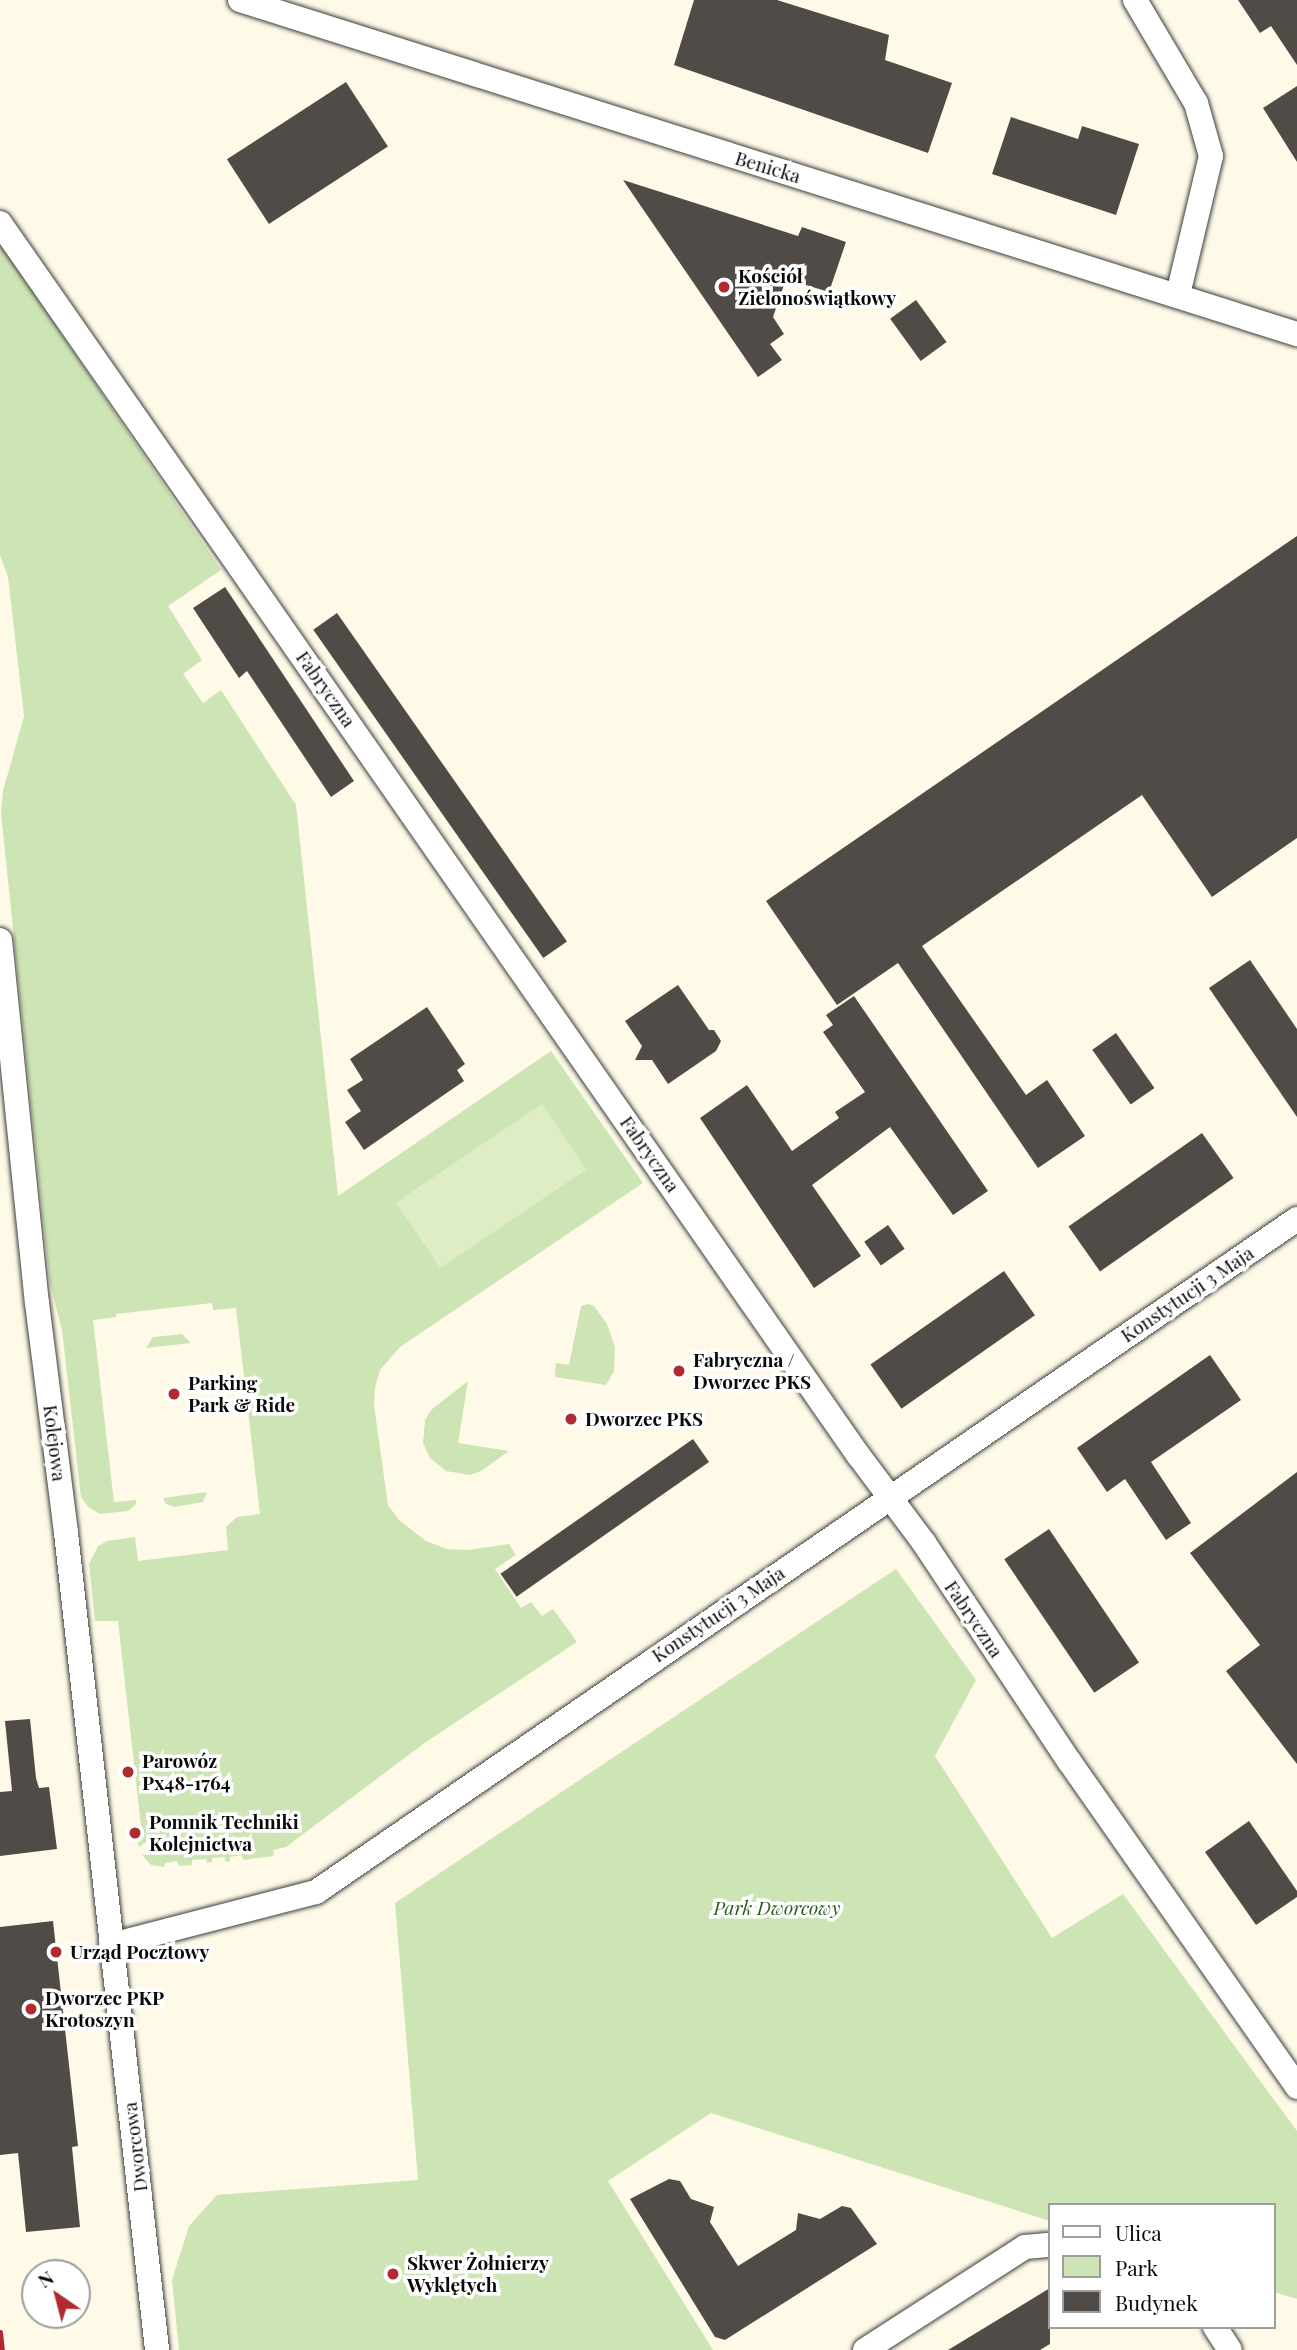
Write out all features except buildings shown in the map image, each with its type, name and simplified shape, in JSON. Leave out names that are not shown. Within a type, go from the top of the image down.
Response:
[{"type":"street","name":"Benicka","points":[[240,0],[1297,334]]},
{"type":"street","points":[[1135,0],[1196,103],[1211,156],[1178,295]]},
{"type":"street","name":"Fabryczna","points":[[0,223],[891,1497],[1193,1941],[1297,2087]]},
{"type":"street","name":"Kolejowa","points":[[0,940],[37,1303],[111,1945]]},
{"type":"street","name":"Konstytucji 3 Maja","points":[[111,1945],[316,1892],[1297,1219]]},
{"type":"street","name":"Dworcowa","points":[[111,1945],[157,2350]]},
{"type":"street","points":[[865,2350],[1025,2247],[1048,2245]]},
{"type":"street","points":[[1216,2329],[1230,2350]]},
{"type":"green space","points":[[0,243],[221,570],[168,606],[202,660],[183,674],[203,703],[221,690],[296,805],[338,1196],[551,1051],[643,1183],[400,1347],[380,1370],[375,1387],[374,1405],[388,1505],[399,1520],[426,1541],[447,1549],[468,1550],[509,1544],[516,1555],[495,1569],[521,1608],[531,1602],[542,1616],[553,1609],[577,1642],[426,1742],[286,1847],[273,1850],[274,1856],[243,1860],[242,1855],[230,1857],[230,1861],[226,1862],[224,1857],[212,1858],[212,1862],[207,1863],[206,1859],[192,1860],[192,1865],[179,1866],[177,1861],[165,1863],[164,1867],[151,1865],[142,1855],[161,1852],[156,1835],[139,1847],[136,1837],[142,1835],[118,1621],[95,1621],[89,1564],[98,1546],[107,1541],[135,1537],[138,1561],[228,1550],[226,1527],[237,1517],[260,1514],[236,1308],[213,1310],[212,1303],[116,1314],[116,1317],[93,1320],[114,1502],[136,1500],[136,1504],[128,1511],[100,1514],[88,1507],[81,1497],[62,1330],[50,1284],[1,813],[3,791],[24,716],[8,577],[0,555]]},
{"type":"green space","points":[[542,1104],[586,1169],[440,1268],[396,1202]]},
{"type":"green space","points":[[581,1306],[594,1306],[607,1324],[615,1347],[614,1371],[606,1385],[555,1377],[556,1363],[569,1365]]},
{"type":"green space","points":[[182,1334],[191,1343],[146,1348],[153,1337]]},
{"type":"green space","points":[[468,1381],[458,1443],[509,1451],[481,1471],[470,1475],[446,1471],[430,1458],[423,1443],[425,1420],[431,1410]]},
{"type":"green space","points":[[207,1492],[203,1502],[174,1507],[166,1504],[163,1498]]},
{"type":"green space","name":"Park Dworcowy","points":[[896,1569],[976,1680],[935,1756],[1052,1938],[1123,1894],[1297,2131],[1297,2299],[1276,2293],[1276,2203],[1048,2203],[1048,2220],[711,2113],[608,2181],[713,2350],[179,2350],[172,2280],[189,2226],[217,2195],[418,2180],[395,1903]]},
{"type":"railway","points":[[0,2332],[2,2350]]},
{"type":"place","name":"Kościół Zielonoświątkowy","points":[[724,287]]},
{"type":"place","name":"Fabryczna / Dworzec PKS","points":[[679,1371]]},
{"type":"place","name":"Parking Park & Ride","points":[[174,1394]]},
{"type":"place","name":"Dworzec PKS","points":[[571,1419]]},
{"type":"place","name":"Parowóz Px48-1764","points":[[128,1772]]},
{"type":"place","name":"Pomnik Techniki Kolejnictwa","points":[[135,1833]]},
{"type":"place","name":"Urząd Pocztowy","points":[[56,1952]]},
{"type":"place","name":"Dworzec PKP Krotoszyn","points":[[31,2009]]},
{"type":"place","name":"Skwer Żołnierzy Wyklętych","points":[[393,2274]]}]
